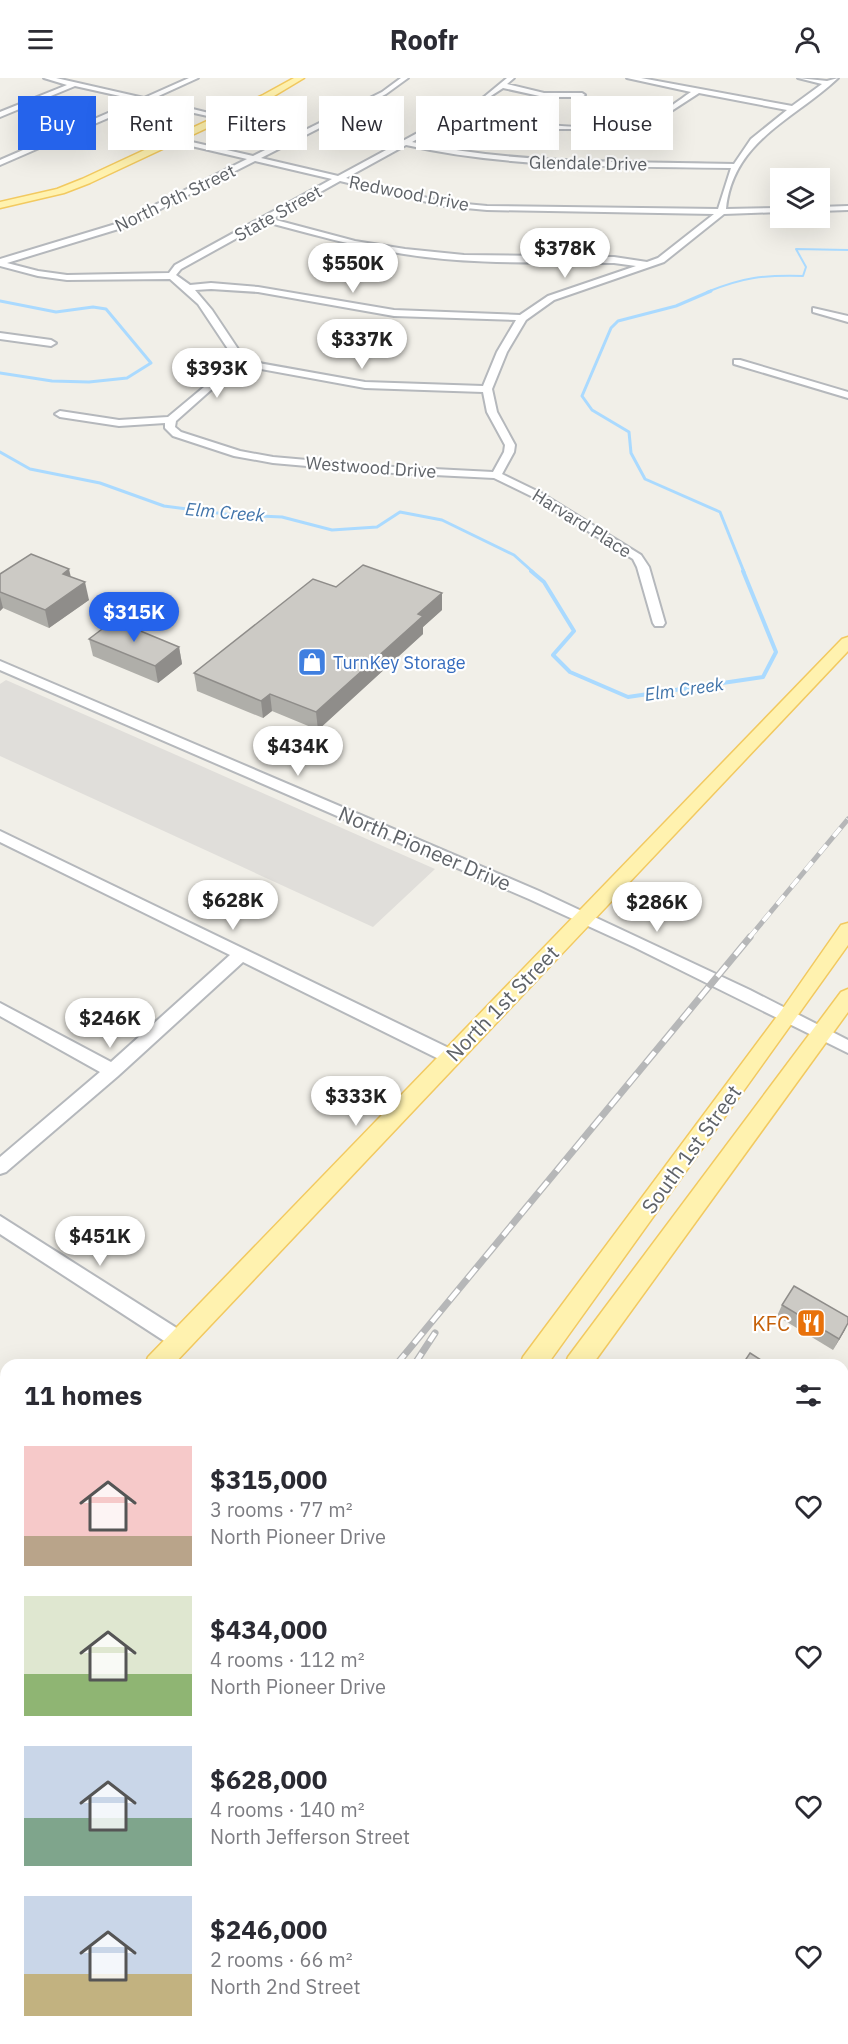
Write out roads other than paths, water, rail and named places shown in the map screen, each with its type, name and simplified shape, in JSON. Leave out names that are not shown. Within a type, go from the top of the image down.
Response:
[{"type":"main road","points":[[264,96],[300,78]]},
{"type":"main road","points":[[0,205],[60,191],[151,150]]},
{"type":"main road","name":"North 1st Street","points":[[162,1359],[848,642]]},
{"type":"main road","name":"South 1st Street","points":[[537,1359],[788,1016],[848,930]]},
{"type":"main road","name":"South 1st Street","points":[[581,1359],[823,1034],[848,997]]},
{"type":"main road","points":[[551,1359],[554,1336]]},
{"type":"main road","points":[[590,1359],[596,1339]]},
{"type":"street","points":[[47,78],[127,96]]},
{"type":"street","points":[[154,96],[195,78]]},
{"type":"street","name":"North 9th Street","points":[[0,263],[107,231],[384,93],[405,78]]},
{"type":"street","name":"State Street","points":[[485,96],[511,78]]},
{"type":"street","points":[[630,78],[794,109]]},
{"type":"street","points":[[801,78],[832,80]]},
{"type":"street","points":[[496,475],[509,452],[510,445],[492,412],[487,389],[497,362],[522,318],[551,298],[661,260],[717,215],[736,166],[754,141],[832,80]]},
{"type":"street","points":[[0,115],[74,84]]},
{"type":"street","points":[[501,85],[544,94],[582,95]]},
{"type":"street","points":[[559,125],[624,125],[657,117],[697,91]]},
{"type":"street","points":[[0,163],[108,116]]},
{"type":"street","name":"State Street","points":[[171,276],[178,267],[416,137]]},
{"type":"street","name":"Glendale Drive","points":[[406,143],[456,154],[517,161],[736,166]]},
{"type":"street","name":"Redwood Drive","points":[[194,145],[413,198],[465,206],[700,211],[717,215]]},
{"type":"street","points":[[830,209],[848,208]]},
{"type":"street","points":[[685,211],[717,215],[770,211]]},
{"type":"street","points":[[717,215],[770,211]]},
{"type":"street","points":[[266,220],[373,247],[415,254],[472,258],[614,260],[648,265]]},
{"type":"street","points":[[0,263],[33,273],[77,278],[171,276],[187,288],[212,315],[237,355],[237,362],[171,420],[119,423],[60,414]]},
{"type":"street","points":[[187,288],[208,285],[243,287],[379,312],[522,318]]},
{"type":"street","points":[[816,310],[848,319]]},
{"type":"street","points":[[0,336],[51,343]]},
{"type":"street","points":[[237,362],[365,385],[487,389]]},
{"type":"street","points":[[737,362],[848,395]]},
{"type":"street","name":"Westwood Drive","points":[[171,420],[170,428],[177,434],[238,454],[348,467],[496,475]]},
{"type":"street","name":"Harvard Place","points":[[496,475],[537,495],[637,557],[643,567],[659,623]]},
{"type":"street","name":"North Pioneer Drive","points":[[0,665],[584,917],[715,979],[848,1047]]},
{"type":"street","points":[[0,836],[451,1057]]},
{"type":"street","points":[[0,1167],[112,1071],[241,954]]},
{"type":"street","points":[[0,1009],[112,1071]]},
{"type":"street","points":[[0,1224],[179,1340]]},
{"type":"waterway","name":"Elm Creek","points":[[707,292],[754,278],[803,276],[806,267],[796,249],[848,250]]},
{"type":"waterway","name":"Elm Creek","points":[[711,291],[676,306],[618,321],[611,328],[582,396],[592,410],[629,432],[631,453],[645,479],[720,512],[744,572]]},
{"type":"waterway","name":"Elm Creek","points":[[0,301],[56,312],[93,307],[106,309],[151,363],[127,378],[89,382],[52,381],[0,373]]},
{"type":"waterway","name":"Elm Creek","points":[[0,452],[30,469],[100,483],[164,506],[233,515],[282,517],[332,530],[377,527],[400,512],[442,520],[514,555],[533,572]]},
{"type":"waterway","name":"Elm Creek","points":[[531,571],[544,582],[574,631],[553,655],[570,672],[628,697],[763,677],[776,652],[743,571]]},
{"type":"railway","points":[[749,938],[848,819]]},
{"type":"railway","points":[[401,1359],[750,937]]},
{"type":"railway","points":[[418,1359],[435,1333]]},
{"type":"place","name":"TurnKey Storage","points":[[312,662]]},
{"type":"place","name":"KFC","points":[[811,1323]]}]
